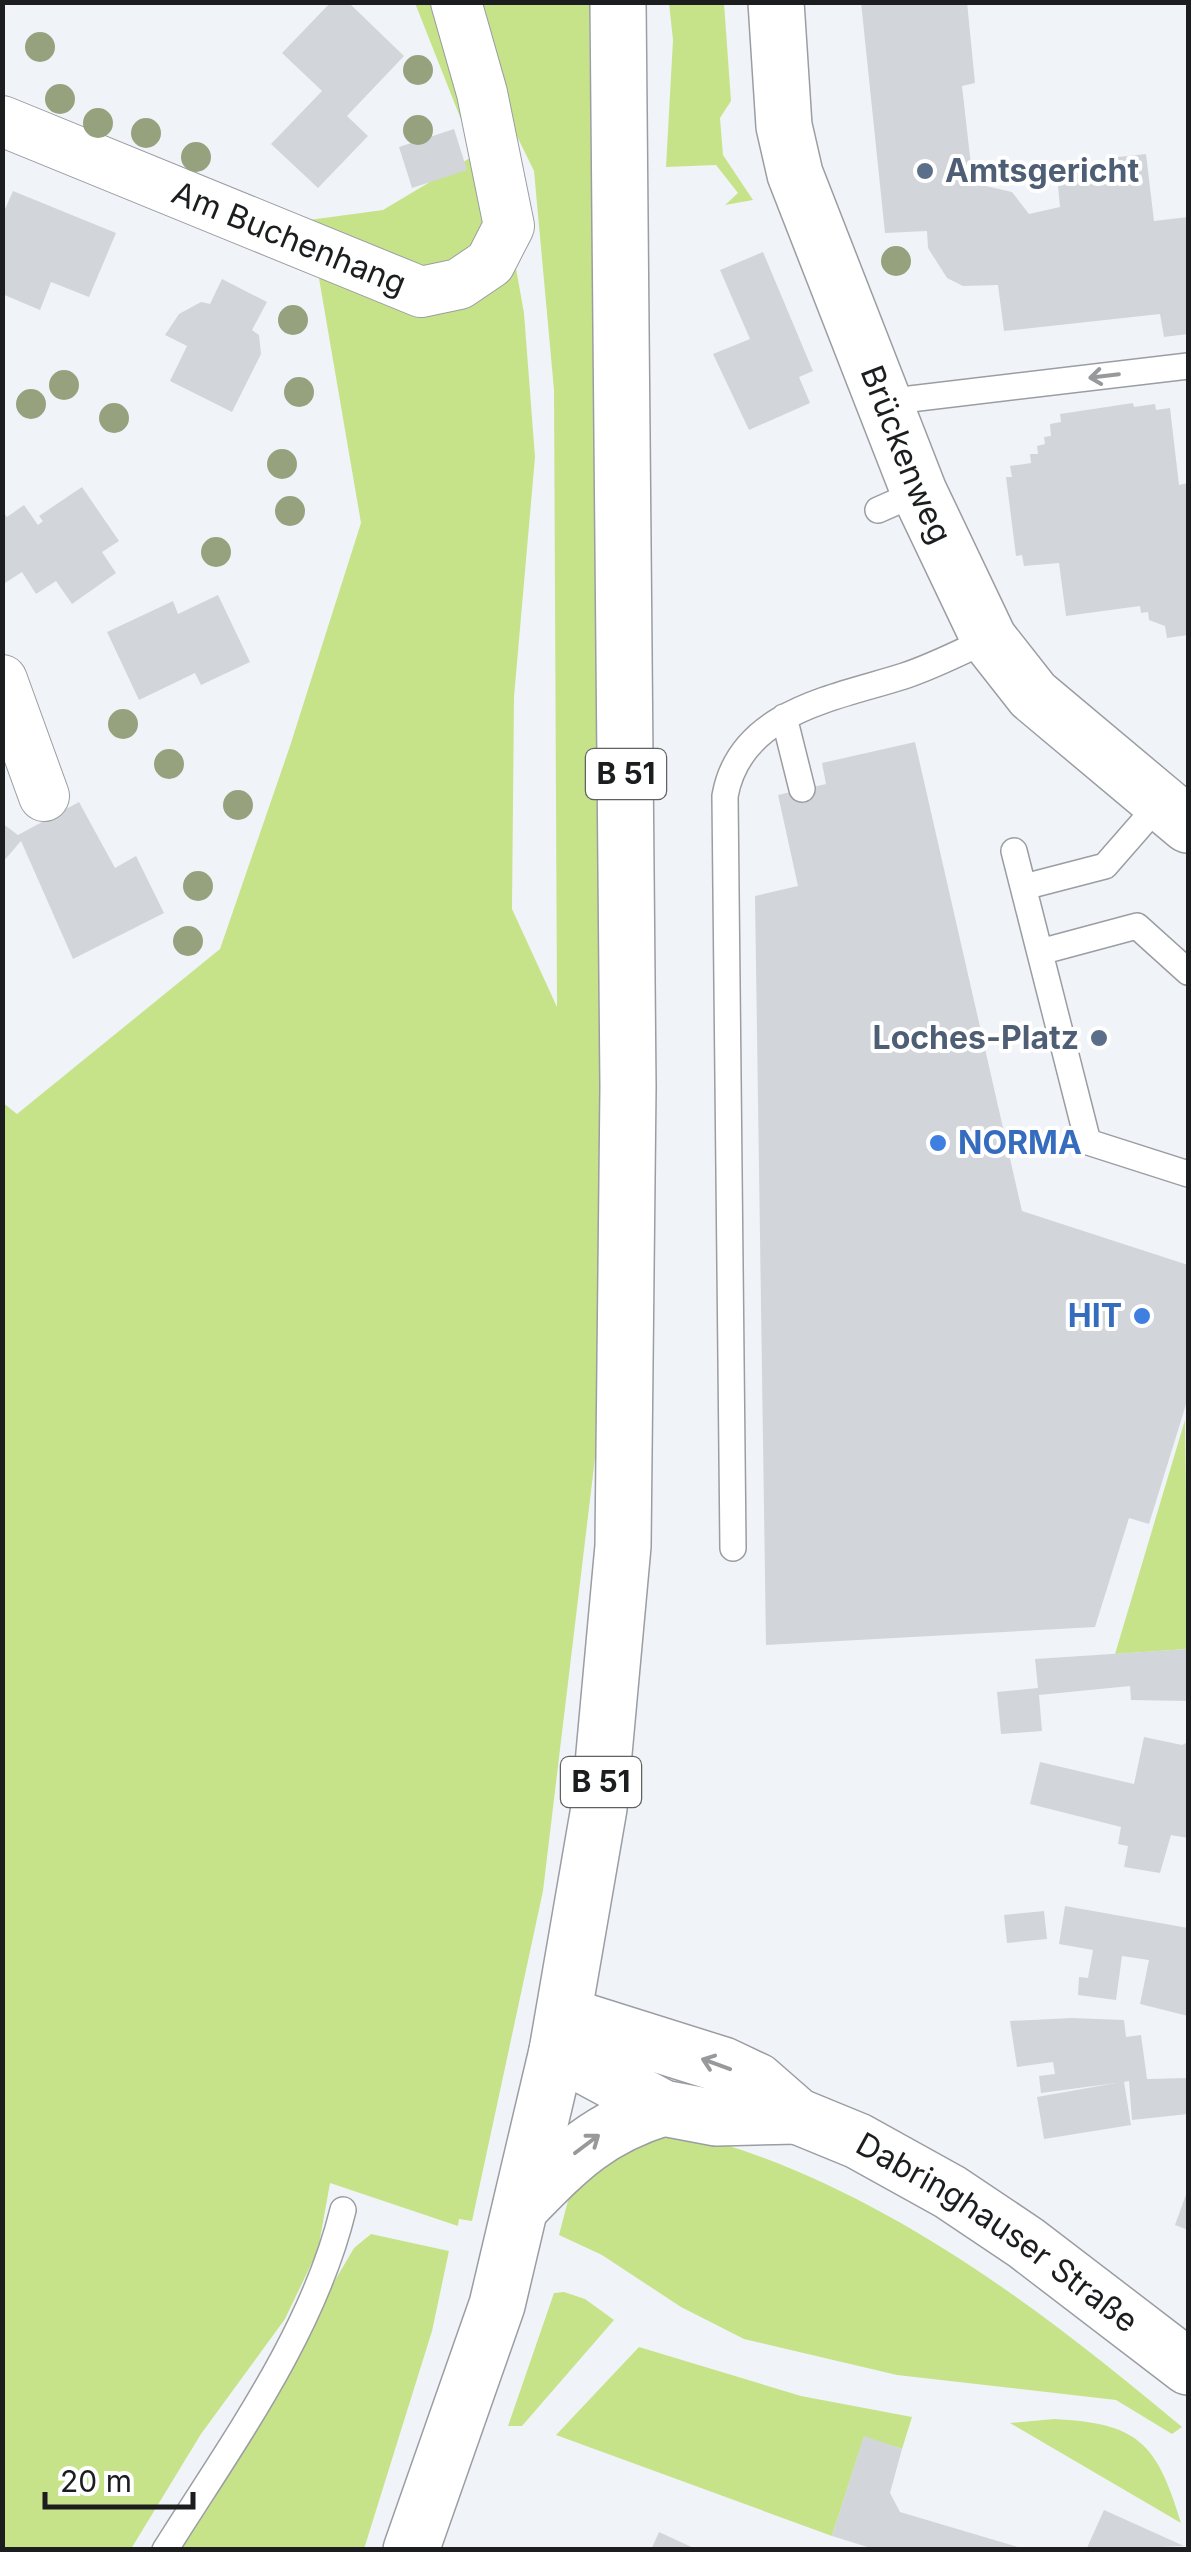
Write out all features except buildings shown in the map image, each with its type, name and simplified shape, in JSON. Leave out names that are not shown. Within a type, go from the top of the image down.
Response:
[{"type":"main road","name":"B 51","points":[[411,2550],[497,2305],[561,2033],[599,1808],[626,1503],[628,951],[618,2]]},
{"type":"main road","name":"Brückenweg","points":[[776,2],[788,150],[885,402],[899,501],[989,639],[1033,695],[1174,814]]},
{"type":"main road","name":"Dabringhauser Straße","points":[[561,2033],[663,2108],[716,2118],[797,2116]]},
{"type":"main road","name":"Dabringhauser Straße","points":[[561,2033],[723,2065],[756,2081],[797,2116],[858,2140],[950,2192],[1026,2243],[1188,2368]]},
{"type":"main road","points":[[520,2218],[596,2136],[622,2121],[663,2108]]},
{"type":"street","name":"Am Buchenhang","points":[[2,121],[421,292],[460,284],[490,263],[509,226],[482,93],[456,2]]},
{"type":"street","points":[[2,680],[44,796]]},
{"type":"lane","points":[[885,402],[1188,366]]},
{"type":"lane","points":[[733,1548],[725,796],[729,774],[742,750],[784,717],[835,694],[904,676],[989,639]]},
{"type":"lane","points":[[784,717],[802,789]]},
{"type":"lane","points":[[1024,887],[1105,866],[1174,814]]},
{"type":"lane","points":[[1014,851],[1088,1142],[1188,1174]]},
{"type":"lane","points":[[1040,952],[1137,926],[1188,972]]},
{"type":"lane","points":[[165,2550],[284,2355],[329,2268],[343,2210]]},
{"type":"green space","points":[[415,3],[447,3],[502,190],[524,313],[535,457],[514,697],[512,909],[557,1007],[554,390],[534,171],[496,93],[476,3],[589,3],[604,1268],[598,1433],[543,1891],[472,2221],[459,2219],[458,2226],[330,2183],[318,2250],[285,2319],[201,2434],[131,2549],[3,2549],[2,1102],[17,1114],[220,949],[361,523],[309,220],[383,210],[475,155]]},
{"type":"green space","points":[[669,3],[724,3],[731,101],[720,118],[723,155],[753,200],[725,205],[738,193],[716,165],[666,167],[673,40]]},
{"type":"green space","points":[[1185,1420],[1188,1649],[1115,1654]]},
{"type":"green space","points":[[680,2132],[817,2180],[946,2250],[1068,2335],[1182,2427],[1172,2434],[1116,2400],[897,2375],[744,2339],[681,2307],[602,2255],[559,2235],[571,2189],[617,2143]]},
{"type":"green space","points":[[371,2234],[449,2251],[432,2331],[364,2549],[176,2550],[354,2248]]},
{"type":"green space","points":[[554,2293],[585,2299],[614,2320],[522,2426],[508,2426]]},
{"type":"green space","points":[[639,2347],[801,2396],[912,2417],[902,2449],[864,2437],[832,2536],[556,2435]]},
{"type":"green space","points":[[1054,2419],[1105,2426],[1140,2442],[1163,2473],[1181,2523],[1010,2423]]},
{"type":"place","name":"Amtsgericht","points":[[925,171]]},
{"type":"place","name":"Loches-Platz","points":[[1099,1038]]},
{"type":"place","name":"NORMA","points":[[938,1143]]},
{"type":"place","name":"HIT","points":[[1142,1316]]}]
